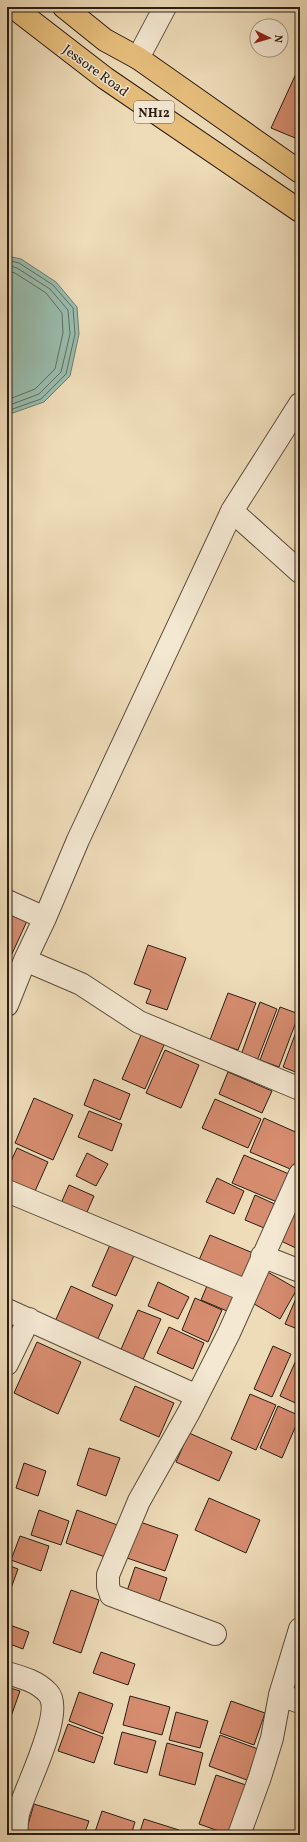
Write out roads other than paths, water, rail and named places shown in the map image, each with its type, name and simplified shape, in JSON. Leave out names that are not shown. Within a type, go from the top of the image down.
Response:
[{"type":"highway","name":"Jessore Road","points":[[13,7],[105,78],[300,211]]},
{"type":"highway","name":"NH12","points":[[64,7],[105,40],[138,58],[300,172]]},
{"type":"street","points":[[138,58],[165,7]]},
{"type":"street","points":[[8,1001],[78,840],[232,511],[300,404]]},
{"type":"street","points":[[232,511],[300,572]]},
{"type":"street","points":[[7,901],[45,918]]},
{"type":"street","points":[[25,960],[81,984],[139,1022],[300,1089]]},
{"type":"street","points":[[215,1634],[111,1595],[108,1586],[108,1575],[139,1501],[197,1396],[229,1333],[262,1256],[300,1174]]},
{"type":"street","points":[[7,1191],[247,1291]]},
{"type":"street","points":[[262,1256],[300,1271]]},
{"type":"street","points":[[7,1310],[197,1396]]},
{"type":"street","points":[[7,1364],[29,1319]]},
{"type":"street","points":[[239,1835],[270,1744],[290,1699],[300,1629]]},
{"type":"street","points":[[7,1673],[31,1680],[49,1693],[54,1709],[50,1727],[18,1813],[17,1835]]},
{"type":"water","points":[[7,256],[21,259],[56,282],[77,307],[79,334],[70,376],[44,402],[7,415]]}]
